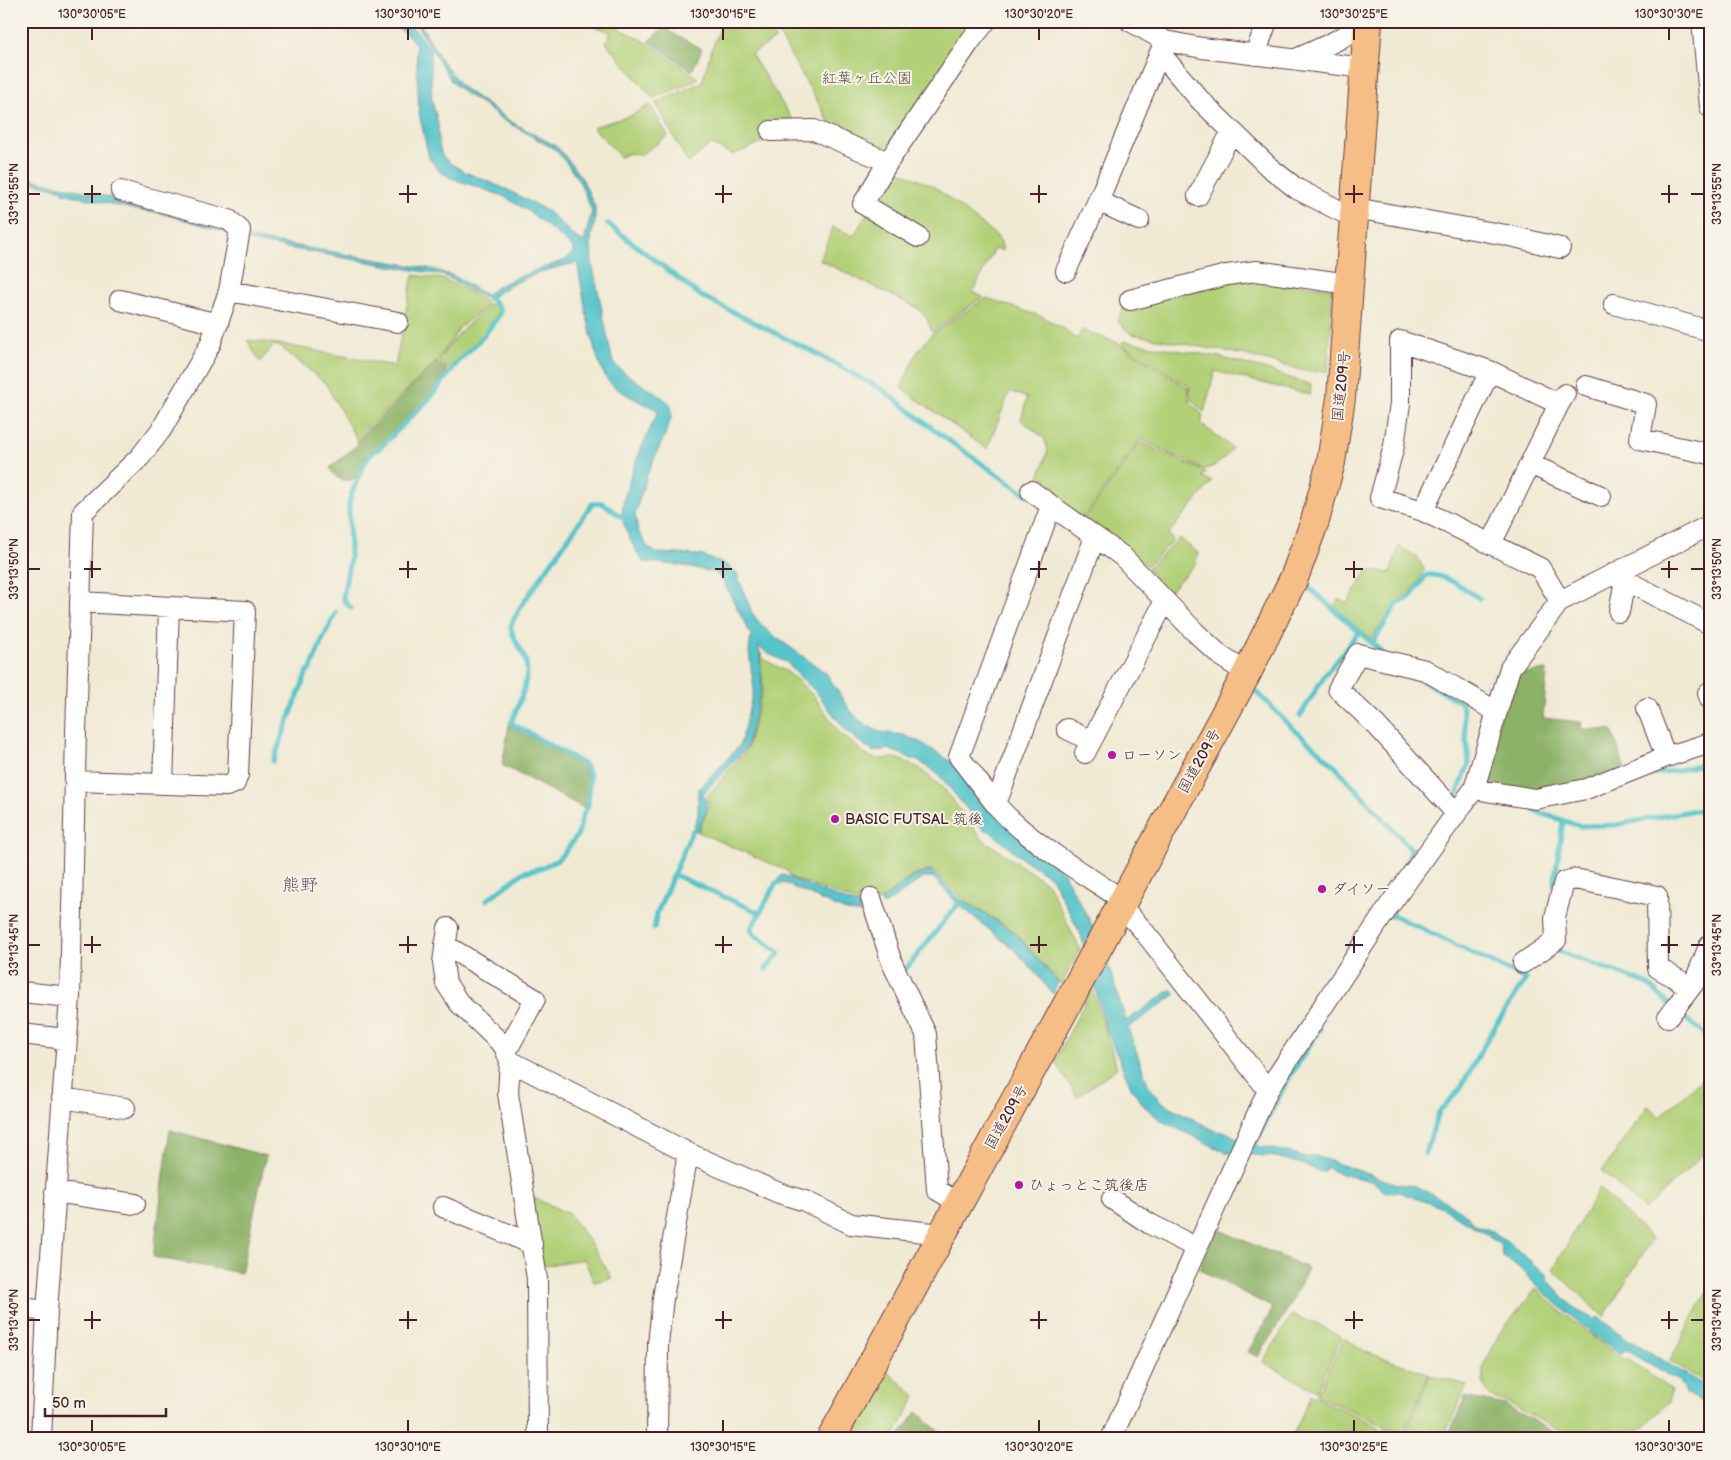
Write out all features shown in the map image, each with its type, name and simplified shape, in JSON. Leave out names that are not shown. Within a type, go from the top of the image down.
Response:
[{"type":"highway","name":"国道209号","points":[[831,1439],[1247,674],[1294,578],[1315,520],[1331,462],[1342,398],[1367,21]]},
{"type":"street","points":[[918,237],[863,204],[888,162],[986,21]]},
{"type":"street","points":[[1130,21],[1163,39],[1202,48],[1364,68]]},
{"type":"street","points":[[1255,55],[1267,21]]},
{"type":"street","points":[[1295,60],[1336,41],[1356,30],[1367,21]]},
{"type":"street","points":[[1702,21],[1710,107]]},
{"type":"street","points":[[1163,39],[1200,100],[1269,167],[1297,189],[1354,213],[1506,235],[1560,248]]},
{"type":"street","points":[[1066,271],[1098,201],[1163,39]]},
{"type":"street","points":[[771,131],[814,130],[888,162]]},
{"type":"street","points":[[1198,196],[1232,131]]},
{"type":"street","points":[[40,1439],[47,1311],[70,997],[83,512],[140,457],[161,430],[210,345],[229,291],[240,230],[229,220],[121,191]]},
{"type":"street","points":[[1098,201],[1139,220]]},
{"type":"street","points":[[1130,300],[1256,271],[1349,284]]},
{"type":"street","points":[[229,291],[398,322]]},
{"type":"street","points":[[120,300],[218,324]]},
{"type":"street","points":[[1614,304],[1710,331]]},
{"type":"street","points":[[1491,544],[1562,399],[1490,370],[1400,341],[1400,403],[1394,446],[1380,498],[1423,511],[1540,568],[1560,601]]},
{"type":"street","points":[[1423,511],[1490,370]]},
{"type":"street","points":[[1586,386],[1646,404],[1640,439],[1710,454]]},
{"type":"street","points":[[1530,464],[1601,496]]},
{"type":"street","points":[[1032,491],[1122,556],[1222,657],[1247,674]]},
{"type":"street","points":[[1051,506],[959,757],[996,804],[1018,826],[1122,903],[1268,1090]]},
{"type":"street","points":[[1111,1439],[1268,1090],[1389,906],[1474,789],[1510,668],[1560,601],[1619,577],[1710,525]]},
{"type":"street","points":[[996,804],[1095,537]]},
{"type":"street","points":[[1619,577],[1619,612]]},
{"type":"street","points":[[1619,577],[1710,624]]},
{"type":"street","points":[[1067,729],[1088,747],[1165,601]]},
{"type":"street","points":[[75,781],[227,786],[235,783],[238,775],[245,610],[80,602]]},
{"type":"street","points":[[163,784],[169,607]]},
{"type":"street","points":[[1456,813],[1376,725],[1338,689],[1358,654],[1425,670],[1497,712]]},
{"type":"street","points":[[1710,692],[1708,693],[1710,699]]},
{"type":"street","points":[[1647,708],[1666,757]]},
{"type":"street","points":[[1474,789],[1535,799],[1586,789],[1666,757],[1710,743]]},
{"type":"street","points":[[1523,963],[1556,940],[1555,917],[1564,882],[1575,879],[1657,896],[1658,968],[1691,987]]},
{"type":"street","points":[[871,898],[892,963],[926,1034],[938,1190],[959,1202]]},
{"type":"street","points":[[508,1057],[535,999],[447,937],[443,962],[446,983],[459,1003],[504,1046],[508,1057],[508,1093],[537,1279],[539,1310],[538,1439]]},
{"type":"street","points":[[1668,1017],[1691,987],[1710,944]]},
{"type":"street","points":[[21,992],[70,997]]},
{"type":"street","points":[[21,1034],[66,1039]]},
{"type":"street","points":[[508,1057],[688,1153],[779,1193],[805,1201],[851,1224],[942,1234]]},
{"type":"street","points":[[62,1098],[125,1108]]},
{"type":"street","points":[[657,1439],[658,1344],[661,1316],[688,1153]]},
{"type":"street","points":[[56,1192],[135,1204]]},
{"type":"street","points":[[1112,1199],[1150,1224],[1198,1248]]},
{"type":"street","points":[[443,1207],[532,1244]]},
{"type":"street","points":[[21,1308],[47,1311]]},
{"type":"green space","points":[[605,21],[648,43],[698,78],[686,85],[653,98],[606,43],[611,32],[596,27]]},
{"type":"green space","points":[[723,21],[754,21],[776,39],[751,54],[797,127],[733,155],[711,144],[688,163],[656,103],[702,82],[712,48]]},
{"type":"green space","name":"紅葉ヶ丘公園","points":[[760,21],[979,21],[883,150],[831,125],[779,35]]},
{"type":"green space","points":[[663,28],[702,49],[692,71],[649,41]]},
{"type":"green space","points":[[650,105],[668,136],[640,155],[629,153],[620,157],[593,127],[632,115]]},
{"type":"green space","points":[[892,168],[933,186],[998,237],[1001,242],[1003,251],[995,248],[973,292],[983,297],[932,332],[927,319],[919,309],[820,260],[833,227],[854,236]]},
{"type":"green space","points":[[413,275],[443,279],[471,292],[488,304],[460,327],[437,361],[356,438],[325,383],[281,347],[274,345],[260,362],[247,340],[280,344],[395,366]]},
{"type":"green space","points":[[1264,278],[1333,289],[1328,371],[1308,372],[1245,355],[1131,334],[1117,321],[1124,307],[1233,280],[1260,283]]},
{"type":"green space","points":[[986,298],[1043,317],[1066,330],[1073,337],[1078,338],[1082,330],[1116,342],[1188,388],[1189,401],[1203,415],[1201,424],[1232,448],[1215,465],[1202,469],[1140,439],[1082,520],[1036,486],[1048,450],[1044,438],[1021,420],[1027,398],[1010,391],[987,449],[901,388],[916,354],[931,335]]},
{"type":"green space","points":[[490,304],[499,309],[499,312],[483,334],[448,369],[439,361],[444,353],[475,317]]},
{"type":"green space","points":[[1123,341],[1219,357],[1267,370],[1311,385],[1310,395],[1215,371],[1204,412],[1191,400],[1189,386],[1123,345]]},
{"type":"green space","points":[[437,362],[447,370],[432,394],[378,448],[367,456],[357,477],[349,480],[338,478],[330,468],[358,444],[357,440]]},
{"type":"green space","points":[[1140,442],[1207,473],[1202,476],[1212,482],[1168,534],[1174,540],[1147,566],[1084,520]]},
{"type":"green space","points":[[1180,538],[1198,553],[1196,563],[1167,594],[1147,569]]},
{"type":"green space","points":[[1399,546],[1417,557],[1424,569],[1413,590],[1401,598],[1371,639],[1333,606],[1340,599],[1347,603],[1368,570],[1390,573]]},
{"type":"green space","name":"BASIC FUTSAL 筑後","points":[[760,652],[765,660],[789,673],[814,696],[839,732],[866,755],[876,759],[897,758],[919,768],[945,790],[981,838],[1048,884],[1080,949],[1061,985],[1014,931],[968,903],[933,871],[930,870],[912,876],[879,901],[863,904],[790,877],[788,871],[698,832],[709,806],[707,796],[747,749],[763,688]]},
{"type":"green space","points":[[1547,670],[1543,718],[1581,722],[1582,729],[1612,730],[1625,769],[1535,795],[1480,786],[1512,675]]},
{"type":"green space","points":[[509,725],[579,762],[583,767],[588,784],[584,808],[502,765]]},
{"type":"green space","points":[[1092,988],[1117,1068],[1077,1097],[1055,1061]]},
{"type":"green space","points":[[1702,1079],[1710,1079],[1710,1147],[1645,1210],[1602,1171],[1648,1106],[1660,1117]]},
{"type":"green space","points":[[170,1130],[266,1156],[241,1273],[153,1257]]},
{"type":"green space","points":[[1599,1188],[1652,1239],[1604,1317],[1553,1270]]},
{"type":"green space","points":[[530,1196],[569,1214],[612,1278],[594,1282],[584,1259],[541,1266]]},
{"type":"green space","points":[[1217,1229],[1308,1268],[1289,1307],[1258,1357],[1248,1352],[1273,1308],[1199,1269]]},
{"type":"green space","points":[[1710,1286],[1710,1385],[1670,1361]]},
{"type":"green space","points":[[1536,1289],[1568,1317],[1621,1358],[1629,1360],[1671,1390],[1669,1402],[1630,1439],[1571,1439],[1566,1434],[1510,1404],[1491,1397],[1483,1384],[1483,1368],[1499,1334]]},
{"type":"green space","points":[[1292,1315],[1321,1326],[1342,1337],[1316,1391],[1263,1362]]},
{"type":"green space","points":[[1345,1338],[1366,1352],[1429,1374],[1403,1434],[1316,1395]]},
{"type":"green space","points":[[885,1370],[916,1396],[893,1439],[856,1439],[851,1435]]},
{"type":"green space","points":[[1430,1375],[1467,1385],[1443,1439],[1377,1439],[1383,1428],[1404,1437]]},
{"type":"green space","points":[[1311,1395],[1380,1427],[1374,1439],[1291,1439]]},
{"type":"green space","points":[[1465,1397],[1505,1405],[1566,1439],[1447,1439]]},
{"type":"green space","points":[[917,1412],[947,1439],[897,1439]]},
{"type":"water","points":[[388,21],[404,21],[417,32],[430,50],[432,101],[438,123],[439,145],[442,155],[450,163],[463,171],[508,190],[549,212],[574,236],[584,242],[592,211],[580,183],[568,165],[556,150],[500,118],[484,105],[464,93],[452,82],[414,21],[419,21],[441,60],[462,87],[510,121],[556,146],[583,180],[595,207],[595,221],[591,238],[592,262],[613,363],[671,405],[671,418],[668,428],[647,475],[635,514],[638,531],[647,546],[656,553],[700,555],[727,565],[737,574],[752,613],[759,622],[769,632],[826,673],[849,709],[858,719],[880,732],[903,735],[920,742],[963,769],[1063,872],[1091,923],[1108,964],[1126,1021],[1172,989],[1176,994],[1128,1028],[1148,1084],[1160,1101],[1215,1131],[1226,1132],[1240,1140],[1257,1140],[1258,1146],[1297,1154],[1301,1157],[1308,1158],[1313,1155],[1397,1184],[1415,1186],[1442,1199],[1468,1216],[1475,1224],[1493,1232],[1514,1247],[1547,1275],[1548,1280],[1576,1310],[1594,1319],[1597,1317],[1626,1338],[1710,1389],[1710,1406],[1685,1393],[1679,1381],[1628,1351],[1625,1350],[1621,1354],[1593,1335],[1589,1329],[1585,1328],[1518,1267],[1502,1255],[1500,1244],[1440,1207],[1396,1191],[1392,1193],[1383,1191],[1371,1181],[1344,1175],[1326,1167],[1325,1171],[1321,1172],[1299,1163],[1276,1157],[1225,1152],[1160,1120],[1144,1106],[1131,1087],[1106,1029],[1081,935],[1051,877],[1023,859],[988,830],[984,830],[939,775],[920,762],[888,749],[873,752],[847,732],[816,692],[788,663],[767,653],[759,646],[762,686],[746,748],[704,793],[707,804],[705,813],[698,831],[692,831],[698,816],[698,790],[740,745],[754,689],[749,652],[751,635],[723,581],[714,572],[678,565],[643,562],[629,537],[623,521],[624,498],[634,466],[658,412],[656,409],[616,388],[605,377],[594,347],[577,263],[530,276],[497,293],[488,300],[442,275],[248,241],[217,229],[160,213],[141,211],[63,193],[63,190],[21,180],[21,177],[114,198],[224,226],[245,237],[432,269],[454,276],[486,295],[503,284],[525,274],[568,259],[573,253],[573,247],[530,212],[503,196],[451,178],[439,171],[429,158],[419,113],[416,45],[409,36]]},
{"type":"water","points":[[931,871],[960,899],[1014,932],[1058,982],[1053,994],[1018,953],[958,904],[933,877],[924,877],[883,906],[880,901],[912,877]]},
{"type":"water","points":[[783,875],[860,905],[860,914],[843,910],[784,883],[780,885],[776,883]]},
{"type":"waterway","points":[[608,224],[701,296],[813,352],[883,390],[945,438],[1027,495]]},
{"type":"waterway","points":[[351,608],[343,597],[350,559],[349,504],[365,462],[373,452],[379,449],[432,396],[457,363],[483,337],[500,314],[500,309],[490,298]]},
{"type":"waterway","points":[[487,900],[524,872],[541,868],[557,860],[578,834],[583,814],[588,807],[590,777],[585,765],[511,723],[523,693],[527,670],[525,658],[511,630],[512,623],[521,606],[592,504],[602,503],[626,520]]},
{"type":"waterway","points":[[1372,644],[1397,604],[1410,598],[1426,575],[1440,576],[1447,579],[1480,599]]},
{"type":"waterway","points":[[1307,586],[1382,652]]},
{"type":"waterway","points":[[273,761],[307,672],[311,668],[336,612]]},
{"type":"waterway","points":[[1300,716],[1325,675],[1359,632]]},
{"type":"waterway","points":[[1412,675],[1462,703],[1469,763],[1456,798]]},
{"type":"waterway","points":[[1256,691],[1287,723],[1331,762],[1411,849],[1409,859],[1396,879]]},
{"type":"waterway","points":[[1649,774],[1675,771],[1710,762]]},
{"type":"waterway","points":[[1534,811],[1580,826],[1616,825],[1710,809]]},
{"type":"waterway","points":[[1554,885],[1563,821]]},
{"type":"waterway","points":[[654,928],[657,913],[692,831]]},
{"type":"waterway","points":[[675,875],[760,913],[751,929],[754,934],[780,953],[766,969]]},
{"type":"waterway","points":[[760,913],[776,883]]},
{"type":"waterway","points":[[906,969],[958,904]]},
{"type":"waterway","points":[[1391,916],[1391,914],[1526,979],[1492,1031],[1460,1089],[1439,1112],[1425,1154]]},
{"type":"waterway","points":[[1551,951],[1558,951],[1648,984],[1671,1006]]},
{"type":"waterway","points":[[1677,1012],[1710,1038]]},
{"type":"waterway","points":[[1257,1140],[1289,1078],[1320,1029]]},
{"type":"place","name":"ローソン","points":[[1112,755]]},
{"type":"place","name":"BASIC FUTSAL 筑後","points":[[835,819]]},
{"type":"place","name":"ダイソー","points":[[1322,889]]},
{"type":"place","name":"ひょっとこ筑後店","points":[[1019,1185]]},
{"type":"district","name":"熊野","points":[[300,885]]}]
